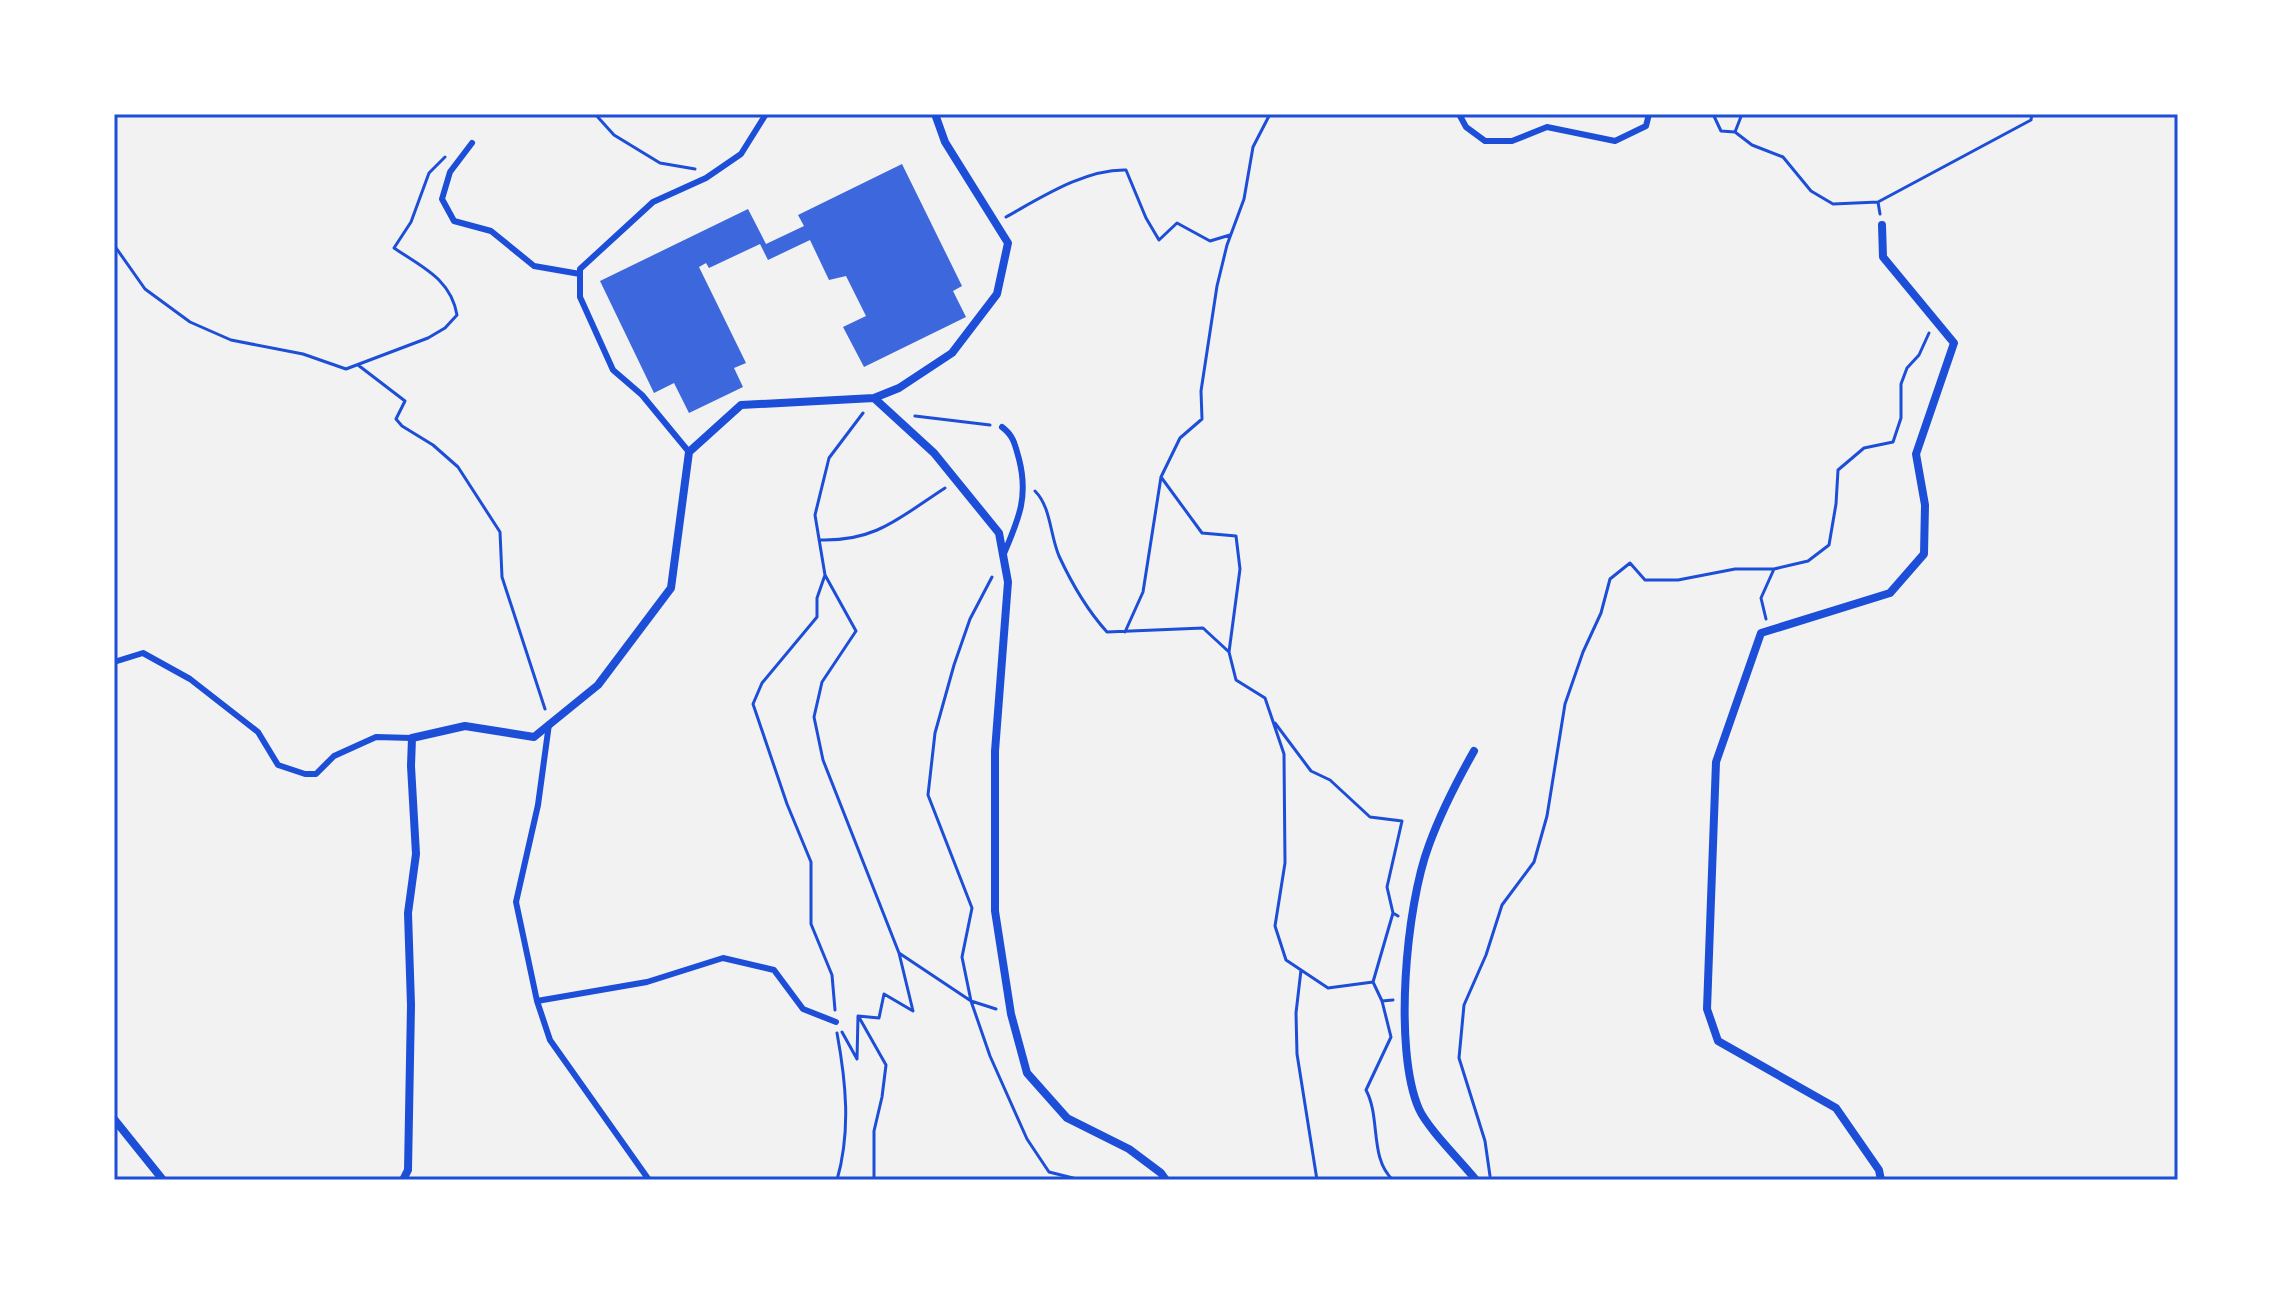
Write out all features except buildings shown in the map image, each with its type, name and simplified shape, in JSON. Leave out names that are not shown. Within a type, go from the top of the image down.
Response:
[{"type":"street","points":[[403,1180],[408,1170],[411,1005],[408,913],[416,854],[412,738],[465,726],[534,737],[598,685],[671,588],[689,452],[741,405],[874,398],[899,388],[952,353],[997,294],[1008,243],[945,142],[935,114]]},
{"type":"street","points":[[1881,1180],[1879,1170],[1836,1108],[1718,1041],[1707,1009],[1716,762],[1761,633],[1890,593],[1924,554],[1925,505],[1916,454],[1954,343],[1883,257],[1882,225]]},
{"type":"street","points":[[874,398],[934,453],[999,533],[1008,582],[995,751],[995,911],[1011,1014],[1027,1073],[1067,1118],[1129,1149],[1166,1180]]},
{"type":"street","points":[[1474,751],[1455,785],[1428,847],[1411,924],[1405,999],[1409,1082],[1420,1113],[1476,1180]]},
{"type":"street","points":[[114,1119],[163,1180]]},
{"type":"lane","points":[[689,452],[642,395],[613,370],[580,297],[580,269],[653,202],[715,172],[741,154],[766,114]]},
{"type":"lane","points":[[1459,114],[1466,127],[1485,141],[1512,141],[1547,127],[1615,141],[1646,126],[1649,114]]},
{"type":"lane","points":[[472,143],[450,172],[442,199],[454,221],[491,231],[534,266],[580,274]]},
{"type":"lane","points":[[1002,427],[1012,435],[1025,480],[1022,512],[1003,556]]},
{"type":"lane","points":[[114,662],[143,653],[190,679],[258,732],[278,765],[305,774],[316,774],[334,756],[376,737],[412,738]]},
{"type":"lane","points":[[549,724],[538,805],[516,902],[537,1001],[550,1040],[649,1180]]},
{"type":"lane","points":[[537,1001],[647,982],[723,958],[774,970],[803,1009],[836,1022]]},
{"type":"path","points":[[595,114],[614,135],[660,163],[715,172]]},
{"type":"path","points":[[1125,632],[1143,592],[1161,477],[1180,438],[1202,419],[1201,391],[1217,286],[1244,199],[1253,147],[1270,114]]},
{"type":"path","points":[[1713,114],[1721,131],[1735,132],[1752,145],[1783,157],[1811,191],[1833,204],[1878,202],[2031,120],[2032,114]]},
{"type":"path","points":[[1735,132],[1742,114]]},
{"type":"path","points":[[114,245],[145,289],[190,322],[231,340],[303,354],[346,369],[428,338],[445,328],[457,315],[454,298],[444,283],[394,248],[411,222],[429,173],[443,156],[461,158]]},
{"type":"path","points":[[996,223],[1070,184],[1109,170],[1126,170],[1159,240],[1177,223],[1210,241],[1231,235]]},
{"type":"path","points":[[1878,202],[1882,225]]},
{"type":"path","points":[[1491,1180],[1485,1141],[1459,1058],[1464,1005],[1486,955],[1502,905],[1534,862],[1549,805],[1565,704],[1601,613],[1610,579],[1630,563],[1645,580],[1678,580],[1735,569],[1774,569],[1808,561],[1829,545],[1838,470],[1864,448],[1893,442],[1901,418],[1901,384],[1907,368],[1919,355],[1935,319]]},
{"type":"path","points":[[358,365],[405,401],[396,419],[458,467],[500,532],[502,577],[549,724]]},
{"type":"path","points":[[858,1016],[879,1018],[884,994],[913,1011],[899,953],[823,760],[814,717],[822,682],[856,631],[825,575],[815,515],[829,458],[874,398]]},
{"type":"path","points":[[891,413],[1002,427]]},
{"type":"path","points":[[1161,477],[1202,533],[1236,536],[1240,569],[1229,652],[1236,680],[1265,698],[1284,754],[1285,863],[1275,926],[1286,960],[1328,988],[1373,982]]},
{"type":"path","points":[[819,540],[843,541],[875,533],[956,480]]},
{"type":"path","points":[[1025,480],[1043,499],[1059,556],[1094,617],[1107,632],[1203,628],[1229,652]]},
{"type":"path","points":[[1003,556],[963,635],[935,733],[928,795],[972,908],[962,957],[971,1001],[990,1056],[1027,1139],[1049,1172],[1081,1180]]},
{"type":"path","points":[[1769,631],[1761,598],[1774,569]]},
{"type":"path","points":[[825,575],[817,598],[817,617],[762,683],[753,704],[787,804],[811,862],[811,924],[832,975],[846,1083],[845,1151],[837,1180]]},
{"type":"path","points":[[1273,719],[1311,771],[1330,780],[1370,817],[1402,821],[1387,887],[1393,913],[1373,982],[1382,1001],[1391,1037],[1366,1090],[1372,1101],[1382,1170],[1393,1180]]},
{"type":"path","points":[[1393,913],[1411,924]]},
{"type":"path","points":[[899,953],[971,1001],[1011,1014]]},
{"type":"path","points":[[1301,970],[1296,1013],[1297,1054],[1317,1180]]},
{"type":"path","points":[[1382,1001],[1405,999]]},
{"type":"path","points":[[836,1022],[857,1059],[858,1016]]},
{"type":"path","points":[[858,1016],[886,1065],[874,1131],[874,1180]]}]
